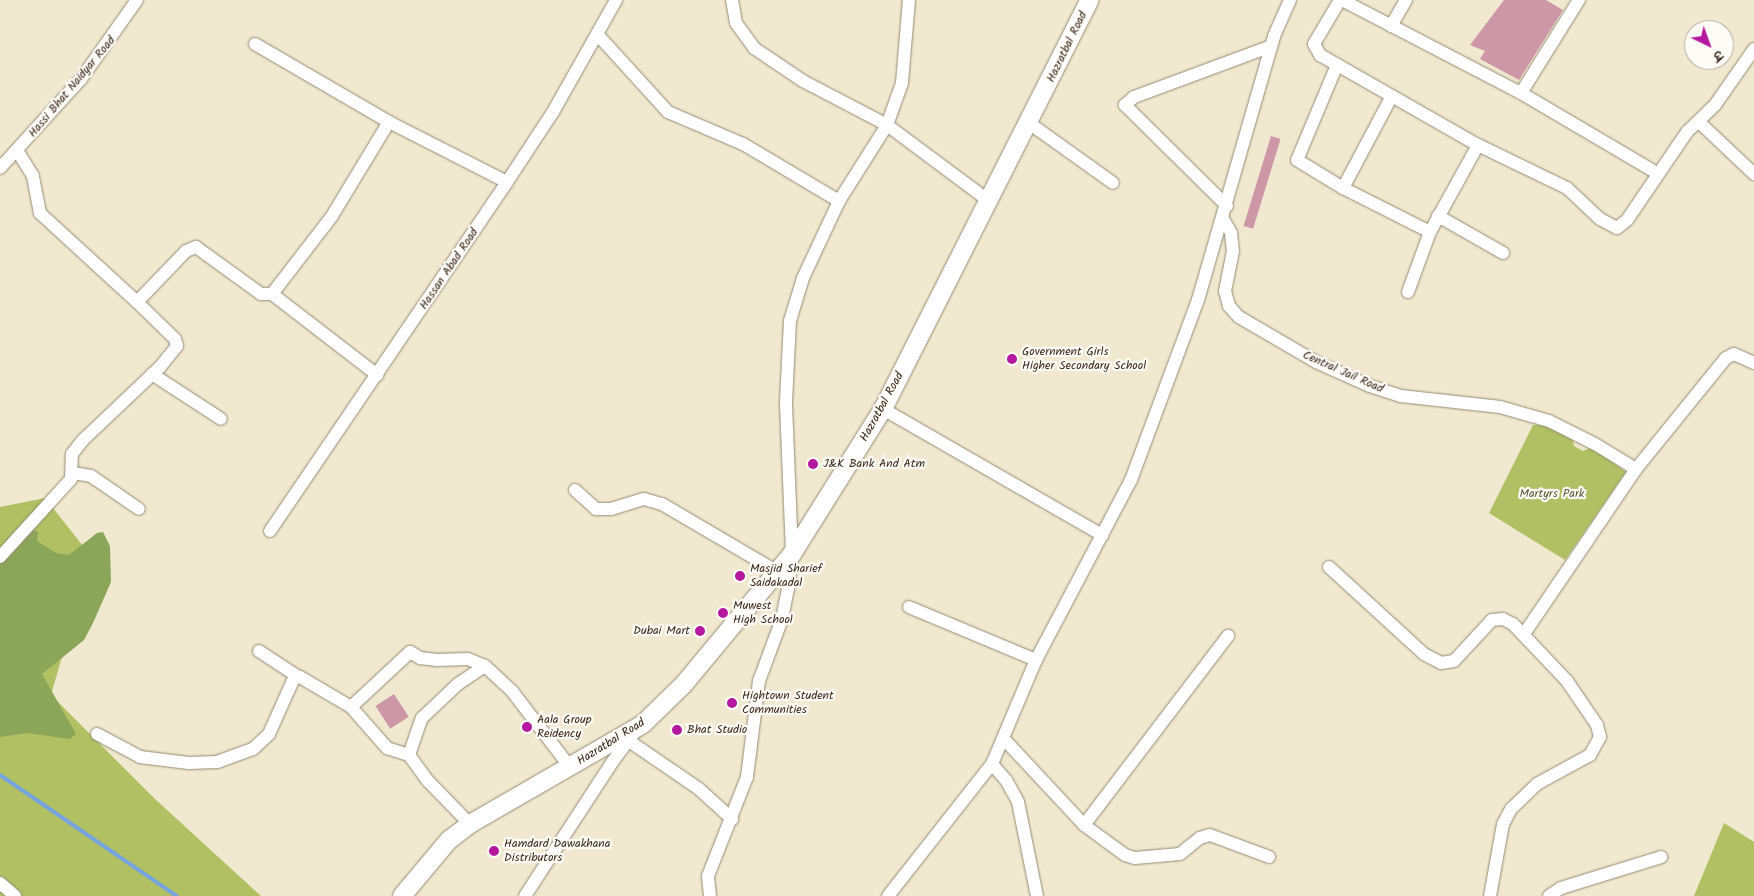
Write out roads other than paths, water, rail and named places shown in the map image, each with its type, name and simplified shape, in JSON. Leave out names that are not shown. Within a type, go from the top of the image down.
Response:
[{"type":"main road","name":"Hazratbal Road","points":[[402,896],[449,840],[470,824],[643,724],[684,684],[792,554],[883,409],[1090,0]]},
{"type":"street","name":"Hassi Bhat Naidyar Road","points":[[2,163],[18,152],[82,79],[137,0]]},
{"type":"street","name":"Hassan Abad Road","points":[[270,531],[507,182],[616,0]]},
{"type":"street","points":[[732,0],[736,23],[754,48],[802,81],[888,125],[989,201]]},
{"type":"street","points":[[710,896],[708,876],[732,819],[752,751],[759,681],[786,608],[792,554],[786,402],[790,321],[802,278],[839,201],[888,125],[902,83],[909,0]]},
{"type":"street","points":[[888,896],[992,764],[1036,660],[1131,480],[1160,409],[1225,213],[1271,46],[1290,0]]},
{"type":"street","points":[[1657,173],[1521,94],[1341,0],[1314,44],[1320,54],[1478,145],[1567,188],[1600,219],[1617,228],[1626,220],[1687,132],[1715,105],[1754,49]]},
{"type":"street","points":[[1391,26],[1406,0]]},
{"type":"street","points":[[1521,94],[1579,0]]},
{"type":"street","points":[[596,34],[668,112],[743,144],[839,201]]},
{"type":"street","points":[[255,44],[389,122],[507,182]]},
{"type":"street","points":[[1225,213],[1122,102],[1271,46]]},
{"type":"street","points":[[1338,65],[1297,160],[1343,188],[1430,232]]},
{"type":"street","points":[[1343,188],[1392,96]]},
{"type":"street","points":[[272,294],[332,216],[389,122]]},
{"type":"street","points":[[1699,122],[1754,174]]},
{"type":"street","points":[[1029,123],[1113,182]]},
{"type":"street","points":[[1408,292],[1430,232],[1478,145]]},
{"type":"street","points":[[0,557],[69,483],[73,474],[72,454],[76,448],[115,406],[152,374],[174,351],[177,343],[137,302],[40,213],[33,176],[18,152]]},
{"type":"street","name":"Central Jail Road","points":[[1225,213],[1231,233],[1233,251],[1225,291],[1229,306],[1239,317],[1316,362],[1370,386],[1401,396],[1500,408],[1549,421],[1636,469]]},
{"type":"street","points":[[1438,216],[1503,253]]},
{"type":"street","points":[[137,302],[186,251],[196,247],[261,294],[272,294],[377,375]]},
{"type":"street","points":[[1524,634],[1636,469],[1726,358],[1738,354],[1754,364]]},
{"type":"street","points":[[152,374],[221,420]]},
{"type":"street","points":[[883,409],[1102,535]]},
{"type":"street","points":[[73,474],[91,476],[139,509]]},
{"type":"street","points":[[575,490],[596,509],[611,509],[644,499],[662,504],[778,572]]},
{"type":"street","points":[[1329,567],[1424,654],[1441,664],[1454,660],[1492,620],[1508,620],[1524,634],[1587,707],[1600,737],[1590,755],[1537,784],[1510,809],[1503,824],[1490,896]]},
{"type":"street","points":[[909,608],[1036,660]]},
{"type":"street","points":[[1084,825],[1228,636]]},
{"type":"street","points":[[259,651],[297,676],[351,707],[388,748],[410,755],[428,781],[470,824]]},
{"type":"street","points":[[351,707],[410,652],[420,658],[468,659],[484,666],[512,691],[570,767]]},
{"type":"street","points":[[410,755],[422,718],[458,684],[484,666]]},
{"type":"street","points":[[97,734],[140,757],[188,763],[217,762],[253,749],[262,741],[297,676]]},
{"type":"street","points":[[525,896],[629,741],[643,724]]},
{"type":"street","points":[[1003,738],[1084,825],[1129,857],[1180,854],[1200,838],[1210,835],[1268,857]]},
{"type":"street","points":[[629,741],[699,788],[732,819]]},
{"type":"street","points":[[992,764],[1006,780],[1018,802],[1037,896]]},
{"type":"street","points":[[1549,896],[1561,888],[1661,858]]},
{"type":"street","points":[[0,883],[14,896]]},
{"type":"waterway","points":[[0,775],[177,896]]},
{"type":"place","name":"Government Girls Higher Secondary School","points":[[1012,359]]},
{"type":"place","name":"J&K Bank And Atm","points":[[813,464]]},
{"type":"place","name":"Masjid Sharief Saidakadal","points":[[740,576]]},
{"type":"place","name":"Muwest High School","points":[[723,613]]},
{"type":"place","name":"Dubai Mart","points":[[700,631]]},
{"type":"place","name":"Hightown Student Communities","points":[[732,703]]},
{"type":"place","name":"Aala Group Reidency","points":[[527,727]]},
{"type":"place","name":"Bhat Studio","points":[[677,730]]},
{"type":"place","name":"Hamdard Dawakhana Distributors","points":[[494,851]]},
{"type":"park label","name":"Martyrs Park","points":[[1552,494]]}]
